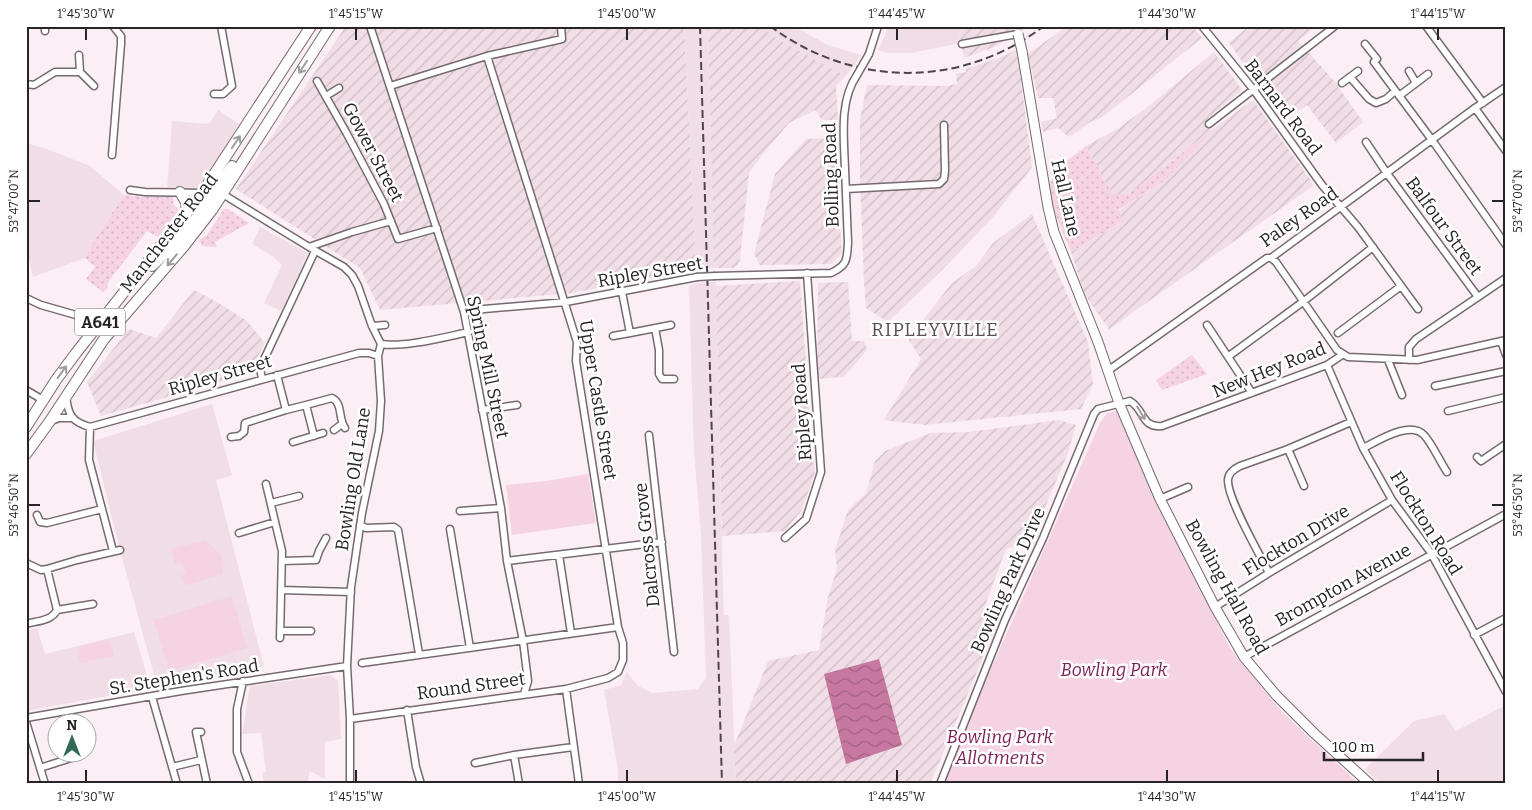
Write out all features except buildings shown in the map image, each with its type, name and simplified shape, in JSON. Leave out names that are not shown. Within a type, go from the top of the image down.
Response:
[{"type":"main road","name":"Manchester Road","points":[[26,427],[76,353],[202,193],[311,26]]},
{"type":"main road","name":"Manchester Road","points":[[26,454],[104,339],[184,246],[223,193],[330,26]]},
{"type":"main road","points":[[202,193],[218,186],[235,162],[247,155]]},
{"type":"main road","points":[[180,192],[186,202],[187,213]]},
{"type":"main road","points":[[135,278],[148,271],[183,236],[210,200],[223,193]]},
{"type":"street","points":[[112,155],[121,36],[113,26]]},
{"type":"street","points":[[214,94],[223,94],[235,85],[221,26]]},
{"type":"street","name":"Spring Mill Street","points":[[370,26],[464,312],[501,508],[508,561],[523,641],[528,682],[524,694]]},
{"type":"street","points":[[390,86],[487,56],[562,39],[561,26]]},
{"type":"street","name":"Bolling Road","points":[[840,269],[848,257],[843,120],[851,87],[869,54],[878,26]]},
{"type":"street","name":"Barnard Road","points":[[1202,26],[1253,89],[1322,184],[1341,206],[1418,310]]},
{"type":"street","points":[[1209,124],[1335,26]]},
{"type":"street","points":[[1426,26],[1483,103]]},
{"type":"street","points":[[962,44],[1018,30]]},
{"type":"street","name":"Hall Lane","points":[[1018,30],[1048,207],[1054,232],[1109,370]]},
{"type":"street","points":[[1365,44],[1377,59],[1374,62],[1506,244]]},
{"type":"street","points":[[79,55],[80,72],[94,86]]},
{"type":"street","name":"Upper Castle Street","points":[[487,56],[566,302],[577,342],[576,361],[618,627],[623,643],[623,660],[618,672],[596,682]]},
{"type":"street","points":[[1342,83],[1358,71]]},
{"type":"street","points":[[1409,71],[1416,83]]},
{"type":"street","points":[[26,84],[34,86],[55,72],[80,72]]},
{"type":"street","points":[[1350,77],[1369,99],[1376,103],[1416,83],[1428,74]]},
{"type":"street","name":"Gower Street","points":[[317,81],[392,221],[398,239],[436,228]]},
{"type":"street","name":"Paley Road","points":[[1109,370],[1267,258],[1271,258],[1386,172],[1506,87]]},
{"type":"street","points":[[326,96],[340,88]]},
{"type":"street","points":[[1475,108],[1506,151]]},
{"type":"street","points":[[846,189],[939,184],[944,178],[945,170],[944,125]]},
{"type":"street","name":"Balfour Street","points":[[1366,142],[1478,297]]},
{"type":"street","points":[[130,190],[145,192],[223,193],[308,247],[344,267],[352,275],[381,344],[388,346],[468,332]]},
{"type":"street","points":[[308,247],[392,221]]},
{"type":"street","points":[[1229,356],[1373,248]]},
{"type":"street","points":[[262,379],[260,368],[315,251]]},
{"type":"street","points":[[1271,258],[1276,262],[1304,301],[1325,334],[1342,354]]},
{"type":"street","name":"Ripley Street","points":[[464,312],[566,302],[697,277],[831,273],[840,269]]},
{"type":"street","name":"Ripley Road","points":[[785,538],[806,519],[821,472],[807,273]]},
{"type":"street","points":[[1409,360],[1409,347],[1416,339],[1506,278]]},
{"type":"street","points":[[1338,333],[1400,286]]},
{"type":"street","points":[[622,292],[630,333]]},
{"type":"street","points":[[26,298],[41,305],[90,319]]},
{"type":"street","points":[[372,326],[385,325]]},
{"type":"street","points":[[1207,325],[1252,392]]},
{"type":"street","points":[[613,336],[671,326]]},
{"type":"street","points":[[654,328],[660,350],[659,374],[662,379],[674,379]]},
{"type":"street","points":[[1504,340],[1506,355]]},
{"type":"street","name":"New Hey Road","points":[[1119,403],[1130,401],[1136,405],[1144,419],[1150,424],[1154,427],[1162,426],[1327,365],[1342,354],[1357,358],[1388,360],[1425,359],[1504,340]]},
{"type":"street","name":"Bowling Old Lane","points":[[350,784],[350,719],[347,666],[351,592],[360,525],[379,431],[381,401],[378,356],[381,344]]},
{"type":"street","name":"Ripley Street","points":[[90,427],[359,353],[369,353],[378,356]]},
{"type":"street","points":[[1388,360],[1402,395]]},
{"type":"street","name":"Flockton Road","points":[[1327,365],[1363,448],[1392,500],[1431,553],[1506,692]]},
{"type":"street","name":"Bowling Hall Road","points":[[1109,370],[1119,403],[1160,499],[1215,608],[1244,657],[1282,701],[1370,784]]},
{"type":"street","points":[[1434,386],[1506,371]]},
{"type":"street","points":[[277,375],[286,410]]},
{"type":"street","points":[[26,390],[43,400]]},
{"type":"street","points":[[26,563],[41,570],[117,550],[102,509],[90,460],[90,427],[78,423],[72,418],[66,395]]},
{"type":"street","points":[[1448,411],[1506,397]]},
{"type":"street","points":[[231,437],[239,436],[244,432],[242,421],[332,398],[336,399],[339,405],[343,426],[334,430]]},
{"type":"street","name":"Bowling Park Drive","points":[[940,784],[1005,620],[1043,538],[1094,414],[1098,409],[1119,403]]},
{"type":"street","points":[[306,404],[314,436]]},
{"type":"street","points":[[482,410],[517,405]]},
{"type":"street","points":[[50,421],[59,418],[72,418]]},
{"type":"street","points":[[1269,573],[1228,487],[1228,478],[1232,470],[1351,422]]},
{"type":"street","points":[[1363,448],[1402,430],[1411,428],[1419,430],[1425,436],[1447,472]]},
{"type":"street","points":[[293,442],[323,433]]},
{"type":"street","name":"Dalcross Grove","points":[[649,435],[674,652]]},
{"type":"street","points":[[1477,458],[1481,460],[1506,444]]},
{"type":"street","points":[[1288,449],[1304,486]]},
{"type":"street","points":[[266,484],[282,551],[280,635],[311,631]]},
{"type":"street","points":[[1160,499],[1188,487]]},
{"type":"street","points":[[271,504],[299,496]]},
{"type":"street","name":"Flockton Drive","points":[[1215,608],[1269,573],[1392,500]]},
{"type":"street","points":[[460,511],[501,508]]},
{"type":"street","points":[[37,515],[40,522],[47,523],[102,509]]},
{"type":"street","name":"Brompton Avenue","points":[[1244,657],[1431,553],[1506,514]]},
{"type":"street","points":[[239,533],[275,522]]},
{"type":"street","points":[[360,525],[366,528],[394,527],[398,530],[419,654]]},
{"type":"street","points":[[450,529],[470,648]]},
{"type":"street","points":[[282,562],[316,560],[326,538]]},
{"type":"street","points":[[508,561],[662,542]]},
{"type":"street","points":[[559,555],[571,634]]},
{"type":"street","points":[[26,624],[50,618],[57,610],[47,569]]},
{"type":"street","points":[[281,590],[351,592]]},
{"type":"street","points":[[57,610],[92,604]]},
{"type":"street","points":[[1474,635],[1506,618]]},
{"type":"street","points":[[362,663],[618,627]]},
{"type":"street","name":"St. Stephen's Road","points":[[26,718],[347,666]]},
{"type":"street","points":[[243,682],[237,709],[237,752],[250,780]]},
{"type":"street","name":"Round Street","points":[[350,719],[566,689],[596,682]]},
{"type":"street","points":[[566,689],[579,784]]},
{"type":"street","points":[[152,697],[177,784]]},
{"type":"street","points":[[407,710],[416,766],[421,784]]},
{"type":"street","points":[[26,722],[45,784]]},
{"type":"street","points":[[200,732],[196,732],[208,784]]},
{"type":"street","points":[[475,763],[514,755],[573,747]]},
{"type":"street","points":[[514,755],[519,784]]},
{"type":"street","points":[[172,767],[201,760]]},
{"type":"street","points":[[40,768],[59,762]]},
{"type":"shaded area","points":[[346,26],[684,26],[696,269],[571,293],[380,310],[360,268],[236,189]]},
{"type":"shaded area","points":[[684,26],[708,26],[714,268],[696,269]]},
{"type":"shaded area","points":[[708,26],[761,26],[777,39],[846,76],[836,86],[838,120],[822,120],[815,110],[789,123],[749,173],[740,260],[733,268],[714,268]]},
{"type":"shaded area","points":[[761,26],[793,26],[828,45],[861,55],[846,76],[777,39]]},
{"type":"shaded area","points":[[887,26],[958,26],[961,43],[911,53],[887,53],[878,50]]},
{"type":"shaded area","points":[[958,26],[1025,26],[1025,29],[997,46],[964,58]]},
{"type":"shaded area","points":[[1067,26],[1192,26],[1202,38],[1101,118],[1092,121],[1069,137],[1058,128],[1043,132],[1041,122],[1057,118],[1053,98],[1038,98],[1028,54]]},
{"type":"shaded area","points":[[1249,26],[1316,26],[1298,41],[1335,82],[1363,122],[1336,143],[1307,105],[1285,120],[1229,43]]},
{"type":"shaded area","points":[[1017,49],[1032,167],[994,216],[888,322],[866,308],[860,180],[860,119],[867,85],[946,86],[957,84],[956,74],[966,72],[966,69],[1001,57]]},
{"type":"shaded area","points":[[1214,52],[1242,90],[1209,117],[1210,131],[1129,194],[1112,194],[1086,146],[1117,129],[1149,106]]},
{"type":"shaded area","points":[[1253,100],[1313,186],[1109,329],[1085,295],[1071,252],[1123,222],[1118,211],[1163,182],[1217,126]]},
{"type":"shaded area","points":[[218,110],[239,124],[200,189],[167,189],[172,121],[207,124],[210,123]]},
{"type":"shaded area","points":[[833,138],[842,253],[832,264],[760,265],[754,254],[775,174],[806,139]]},
{"type":"shaded area","points":[[26,143],[90,166],[124,195],[85,258],[33,277],[26,246]]},
{"type":"shaded area","points":[[1032,214],[1088,342],[1093,384],[1081,409],[924,425],[884,420],[921,359],[908,339],[952,283],[976,266],[993,243]]},
{"type":"shaded area","points":[[260,227],[308,253],[281,311],[264,303],[282,265],[272,256],[252,244]]},
{"type":"shaded area","points":[[800,281],[815,473],[802,510],[785,531],[722,536],[716,286]]},
{"type":"shaded area","points":[[716,282],[723,595],[724,615],[729,615],[736,784],[618,784],[618,769],[604,690],[621,685],[627,672],[638,686],[653,693],[698,689],[706,678],[701,535],[694,452],[689,286],[696,283]]},
{"type":"shaded area","points":[[848,282],[852,341],[864,341],[867,350],[844,377],[817,379],[818,283]]},
{"type":"shaded area","points":[[194,290],[247,321],[265,343],[248,374],[101,416],[87,382],[129,329],[156,338]]},
{"type":"shaded area","points":[[212,404],[232,475],[216,480],[264,667],[157,686],[93,441]]},
{"type":"shaded area","points":[[1058,420],[1076,425],[1068,453],[1028,548],[1018,546],[1006,549],[983,611],[997,624],[930,784],[736,784],[734,746],[768,661],[819,650],[828,597],[837,568],[835,550],[848,510],[866,493],[875,461],[885,451],[931,433],[970,432]]},
{"type":"shaded area","points":[[37,628],[45,654],[134,632],[151,688],[26,711],[26,631]]},
{"type":"shaded area","points":[[331,675],[338,681],[341,739],[325,742],[325,779],[310,771],[307,784],[264,784],[262,773],[266,772],[261,733],[242,734],[250,686]]},
{"type":"shaded area","points":[[1506,705],[1506,784],[1381,784],[1365,769],[1414,721],[1444,714],[1456,731]]},
{"type":"green space","points":[[1217,126],[1163,182],[1118,210],[1124,221],[1071,252],[1052,206],[1049,183],[1063,164],[1086,146],[1112,194],[1129,194]]},
{"type":"green space","points":[[124,195],[141,197],[171,196],[174,200],[173,204],[179,210],[158,237],[147,231],[109,281],[107,289],[103,292],[86,279],[95,267],[85,258]]},
{"type":"green space","points":[[224,209],[228,209],[249,223],[215,242],[217,247],[202,246],[199,240],[207,235]]},
{"type":"green space","points":[[1192,355],[1207,374],[1162,390],[1156,380]]},
{"type":"green space","name":"Bowling Park","points":[[1120,411],[1151,491],[1230,648],[1283,713],[1359,784],[940,784],[1100,423],[1107,413]]},
{"type":"green space","points":[[588,474],[596,523],[512,535],[506,485]]},
{"type":"green space","points":[[205,540],[221,555],[223,574],[185,586],[181,575],[186,574],[182,563],[175,564],[171,549]]},
{"type":"green space","points":[[232,596],[247,648],[169,671],[154,620]]},
{"type":"green space","points":[[110,640],[114,656],[80,663],[77,647]]},
{"type":"water","points":[[879,659],[902,745],[846,764],[824,674]]},
{"type":"railway","points":[[700,26],[722,784]]},
{"type":"railway","points":[[770,26],[802,46],[836,61],[871,70],[907,73],[943,70],[978,61],[1012,47],[1044,26]]},
{"type":"district","name":"RIPLEYVILLE","points":[[935,329]]},
{"type":"park label","name":"Bowling Park Allotments","points":[[1000,748]]}]
